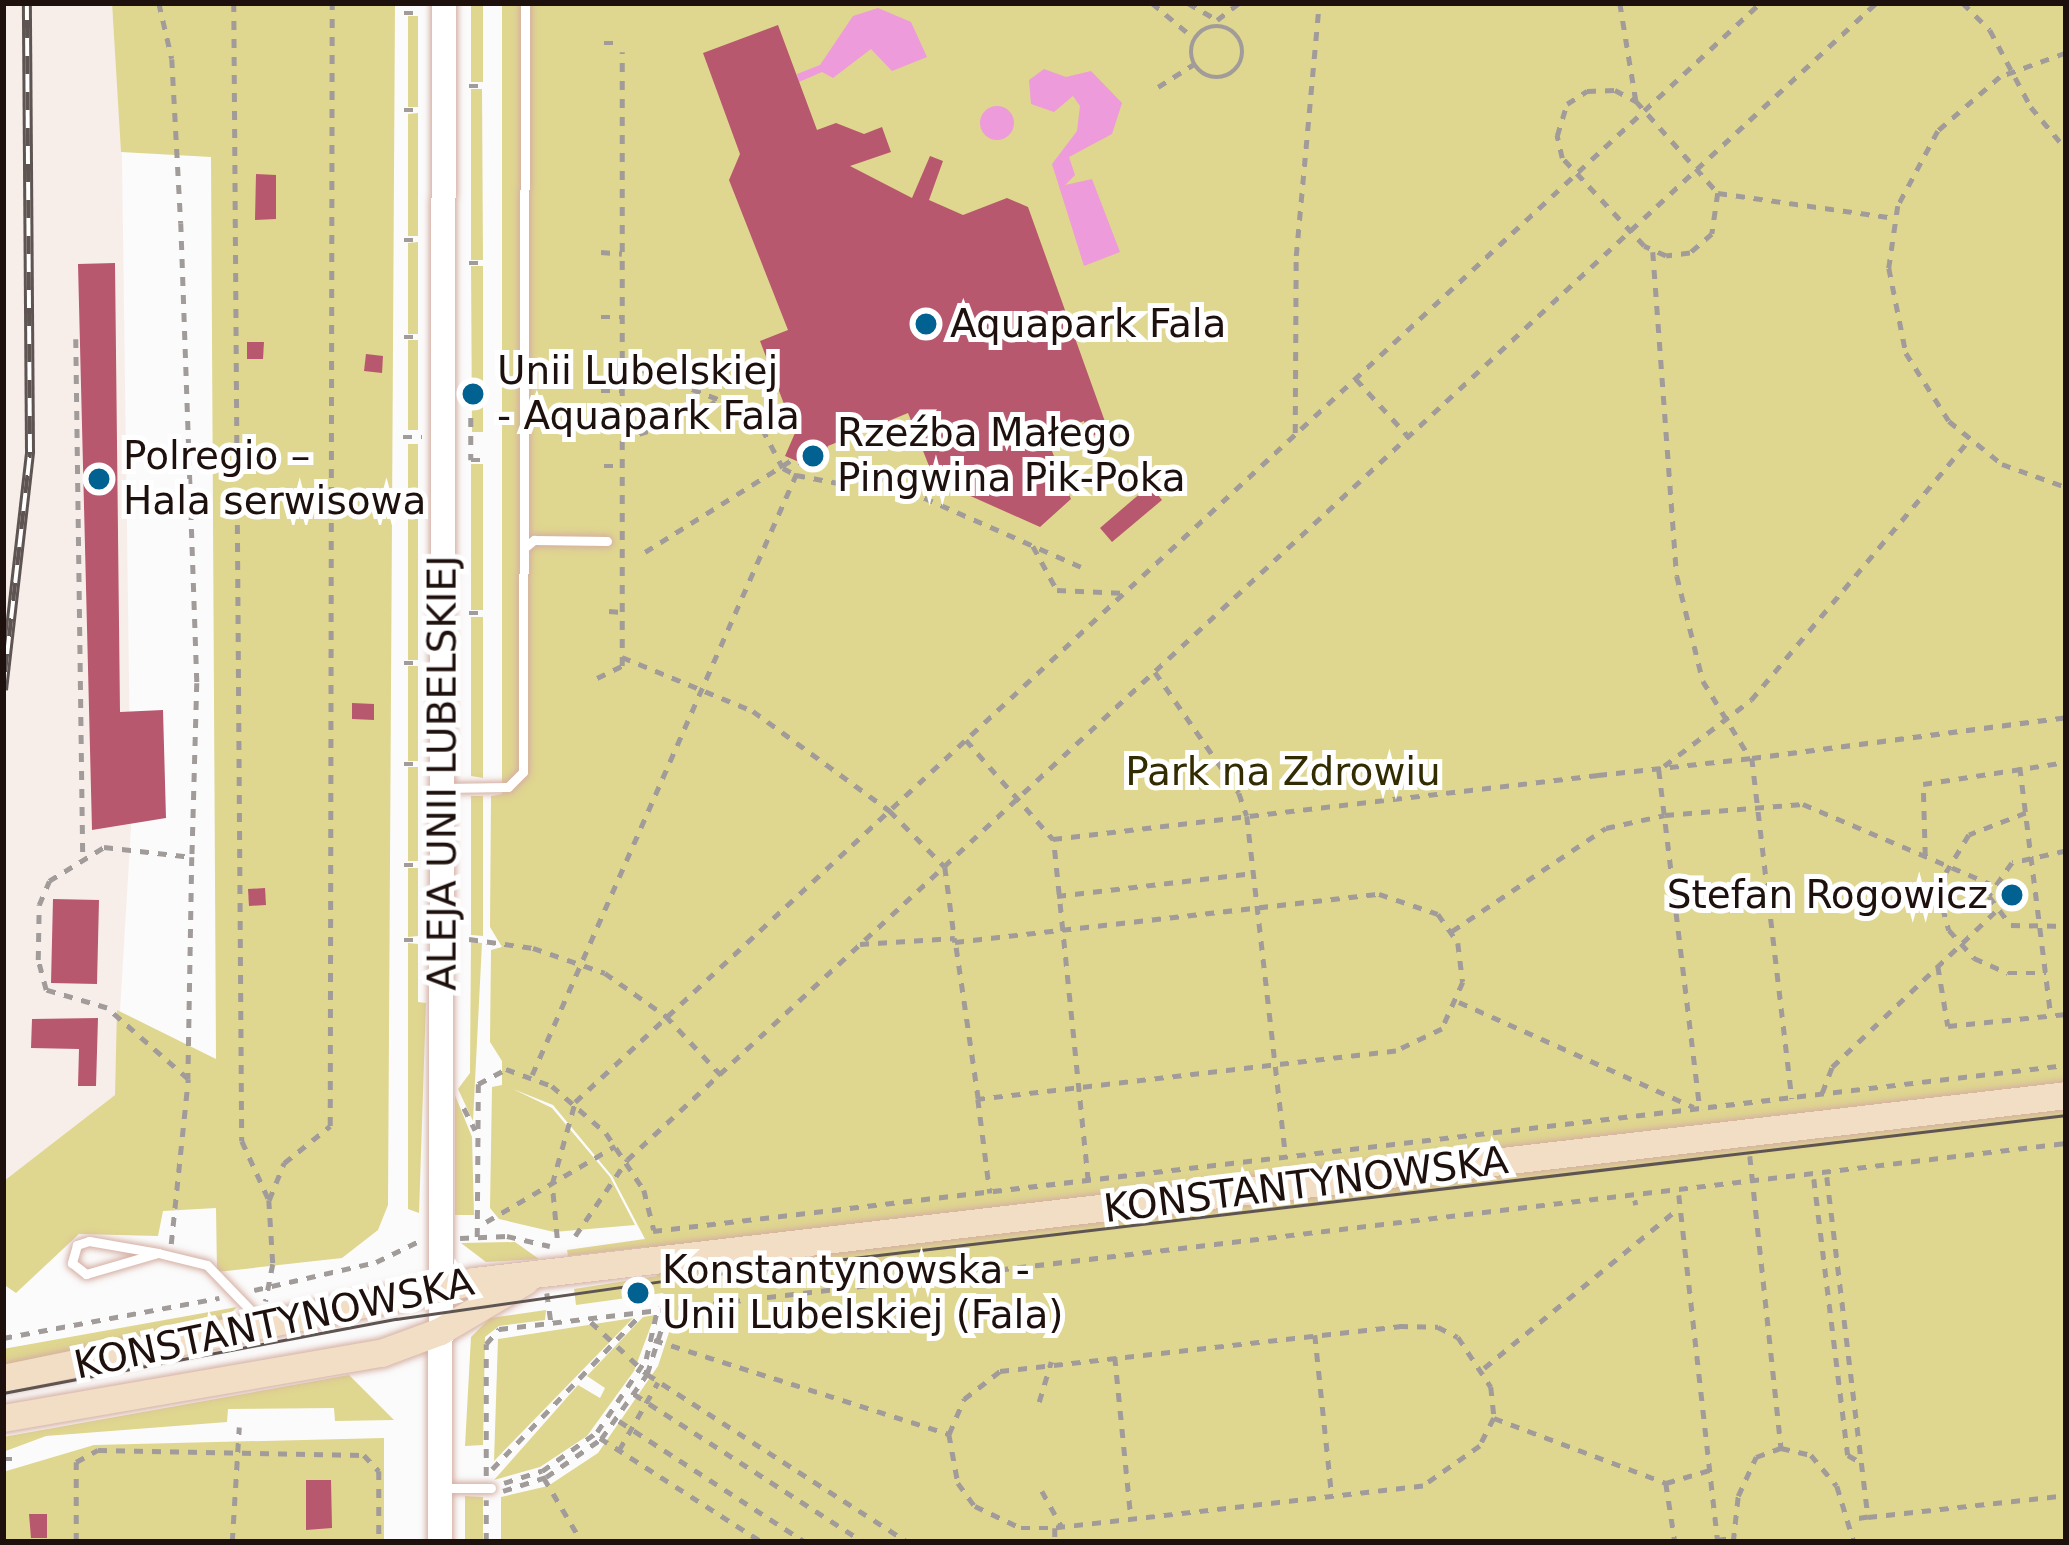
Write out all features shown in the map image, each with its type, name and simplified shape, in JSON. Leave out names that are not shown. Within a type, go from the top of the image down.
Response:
[{"type":"main road","name":"KONSTANTYNOWSKA","points":[[3,1378],[440,1286],[546,1281],[2066,1095]]},
{"type":"main road","name":"KONSTANTYNOWSKA","points":[[3,1418],[358,1359],[440,1331],[546,1281]]},
{"type":"street","name":"ALEJA UNII LUBELSKIEJ","points":[[440,1542],[444,3]]},
{"type":"lane","points":[[443,788],[508,787],[523,772],[526,3]]},
{"type":"lane","points":[[524,548],[533,540],[607,541]]},
{"type":"lane","points":[[164,1254],[86,1274],[72,1263],[77,1245],[89,1241],[164,1254],[207,1265],[264,1324]]},
{"type":"lane","points":[[440,1488],[489,1488]]},
{"type":"path","points":[[159,3],[172,59],[197,683],[188,1079],[164,1254]]},
{"type":"path","points":[[234,3],[242,1142],[269,1200]]},
{"type":"path","points":[[264,1324],[269,1200],[284,1163],[330,1126],[332,3]]},
{"type":"path","points":[[1152,3],[1196,39]]},
{"type":"path","points":[[1188,3],[1242,45],[1239,66],[1221,78],[1194,64]]},
{"type":"path","points":[[1194,64],[1196,39],[1239,3]]},
{"type":"path","points":[[1295,433],[1296,256],[1318,3]]},
{"type":"path","points":[[1620,3],[1636,101]]},
{"type":"path","points":[[557,1238],[552,1184],[575,1102],[1760,3]]},
{"type":"path","points":[[575,1236],[627,1160],[1876,3]]},
{"type":"path","points":[[1963,3],[1990,31],[2010,71],[2066,148]]},
{"type":"path","points":[[404,13],[418,13]]},
{"type":"path","points":[[604,44],[622,43]]},
{"type":"path","points":[[598,678],[622,666],[622,52]]},
{"type":"path","points":[[2066,53],[2010,71],[1938,131],[1895,218],[1889,285],[1902,344],[1933,400],[1970,440],[2013,469],[2066,487]]},
{"type":"path","points":[[1159,87],[1194,64]]},
{"type":"path","points":[[469,86],[487,86]]},
{"type":"path","points":[[1597,88],[1636,101],[1718,193],[1719,218],[1704,244],[1683,256],[1653,252],[1629,232],[1558,149],[1567,104],[1597,88]]},
{"type":"path","points":[[404,110],[418,110]]},
{"type":"path","points":[[1718,193],[1895,218]]},
{"type":"path","points":[[404,240],[418,239]]},
{"type":"path","points":[[601,252],[622,254]]},
{"type":"path","points":[[1653,252],[1677,576],[1703,681],[1751,758],[1792,1099]]},
{"type":"path","points":[[469,263],[487,263]]},
{"type":"path","points":[[601,317],[622,317]]},
{"type":"path","points":[[404,337],[418,337]]},
{"type":"path","points":[[76,339],[83,858]]},
{"type":"path","points":[[622,362],[754,413],[783,468],[796,475],[838,483],[874,476],[1081,567]]},
{"type":"path","points":[[1355,378],[1409,437]]},
{"type":"path","points":[[471,382],[471,460],[487,460]]},
{"type":"path","points":[[601,391],[622,391]]},
{"type":"path","points":[[622,439],[696,416],[715,401]]},
{"type":"path","points":[[404,437],[418,437]]},
{"type":"path","points":[[1660,768],[1730,718],[1970,440]]},
{"type":"path","points":[[532,1075],[796,475],[797,461],[645,552]]},
{"type":"path","points":[[604,466],[622,466]]},
{"type":"path","points":[[1033,546],[1058,590],[1126,593]]},
{"type":"path","points":[[609,611],[622,612]]},
{"type":"path","points":[[469,614],[487,614]]},
{"type":"path","points":[[622,657],[704,687],[767,720],[890,811],[945,867],[990,1192]]},
{"type":"path","points":[[404,663],[418,663]]},
{"type":"path","points":[[1154,671],[1239,793],[1247,817],[1286,1158]]},
{"type":"path","points":[[1053,839],[2066,717]]},
{"type":"path","points":[[966,740],[1053,839],[1088,1181]]},
{"type":"path","points":[[1925,856],[1919,788],[1941,777],[2066,762]]},
{"type":"path","points":[[404,764],[418,764]]},
{"type":"path","points":[[2020,767],[2051,1016]]},
{"type":"path","points":[[1660,768],[1700,1110]]},
{"type":"path","points":[[1452,931],[1606,828],[1665,815],[1810,806],[1991,884]]},
{"type":"path","points":[[2026,813],[1980,826],[1948,866],[1942,908],[1960,945],[1998,970],[2046,974]]},
{"type":"path","points":[[188,1079],[107,1008],[46,990],[39,905],[49,880],[83,858],[119,845],[192,857]]},
{"type":"path","points":[[1991,884],[2031,855],[2066,851]]},
{"type":"path","points":[[404,865],[418,865]]},
{"type":"path","points":[[1058,896],[1253,873]]},
{"type":"path","points":[[1991,884],[1995,912],[2012,925],[2066,926]]},
{"type":"path","points":[[860,944],[1061,931],[1379,894],[1428,907],[1452,931],[1463,970],[1459,1002],[1442,1029],[1421,1044],[979,1099]]},
{"type":"path","points":[[1822,1095],[1832,1067],[1995,912]]},
{"type":"path","points":[[469,939],[581,963],[666,1016],[721,1075]]},
{"type":"path","points":[[404,940],[418,940]]},
{"type":"path","points":[[1938,966],[1948,1026],[2066,1014]]},
{"type":"path","points":[[1459,1002],[1700,1110]]},
{"type":"path","points":[[650,1230],[2066,1065]]},
{"type":"path","points":[[478,1238],[478,1084],[506,1069],[532,1075],[575,1102],[616,1146],[627,1160],[651,1220],[643,1238]]},
{"type":"path","points":[[486,1542],[488,1338],[551,1322],[2066,1143]]},
{"type":"path","points":[[1748,1144],[1780,1448]]},
{"type":"path","points":[[486,1222],[616,1146]]},
{"type":"path","points":[[1828,1177],[1868,1517]]},
{"type":"path","points":[[1814,1179],[1848,1455],[1862,1463]]},
{"type":"path","points":[[1678,1195],[1718,1540]]},
{"type":"path","points":[[1484,1368],[1680,1208]]},
{"type":"path","points":[[456,1239],[580,1244]]},
{"type":"path","points":[[3,1338],[238,1294],[376,1262],[417,1241]]},
{"type":"path","points":[[546,1281],[551,1322]]},
{"type":"path","points":[[657,1341],[658,1306]]},
{"type":"path","points":[[489,1488],[544,1478],[617,1420],[634,1394],[667,1311]]},
{"type":"path","points":[[492,1469],[641,1314]]},
{"type":"path","points":[[591,1322],[659,1382],[908,1542]]},
{"type":"path","points":[[1438,1327],[1484,1368],[1494,1418],[1469,1460],[1423,1486],[1059,1528],[1021,1528],[975,1506],[952,1467],[950,1434],[964,1399],[985,1379],[1051,1362],[1315,1335],[1438,1327]]},
{"type":"path","points":[[1315,1335],[1332,1496]]},
{"type":"path","points":[[657,1341],[950,1434]]},
{"type":"path","points":[[1114,1356],[1131,1518]]},
{"type":"path","points":[[1039,1402],[1051,1362]]},
{"type":"path","points":[[489,1488],[542,1471],[598,1437],[644,1371]]},
{"type":"path","points":[[619,1450],[659,1382]]},
{"type":"path","points":[[634,1394],[864,1542]]},
{"type":"path","points":[[1494,1418],[1666,1483],[1710,1470]]},
{"type":"path","points":[[617,1420],[806,1542]]},
{"type":"path","points":[[232,1542],[239,1427]]},
{"type":"path","points":[[598,1437],[762,1542]]},
{"type":"path","points":[[1699,1542],[1732,1540],[1738,1496],[1756,1457],[1780,1448],[1811,1455],[1837,1486],[1839,1511],[1850,1520],[1854,1542]]},
{"type":"path","points":[[76,1542],[77,1457],[98,1450],[371,1459],[379,1471],[379,1542]]},
{"type":"path","points":[[3,1460],[12,1459]]},
{"type":"path","points":[[544,1478],[582,1542]]},
{"type":"path","points":[[1666,1483],[1675,1542]]},
{"type":"path","points":[[1042,1491],[1059,1528],[1055,1542]]},
{"type":"path","points":[[1850,1520],[2066,1495]]},
{"type":"shaded area","points":[[3,3],[112,3],[122,158],[131,828],[115,1095],[5,1181],[3,1205]]},
{"type":"shaded area","points":[[878,8],[911,22],[927,57],[892,71],[871,49],[833,78],[822,72],[799,82],[797,74],[820,65],[853,16]]},
{"type":"shaded area","points":[[1044,69],[1066,77],[1091,71],[1122,103],[1112,134],[1069,157],[1075,175],[1065,185],[1092,179],[1120,252],[1084,266],[1052,164],[1077,131],[1080,106],[1073,96],[1054,112],[1031,104],[1029,80]]},
{"type":"shaded area","points":[[997,106],[1009,111],[1014,123],[1009,135],[997,140],[985,135],[980,123],[985,111]]},
{"type":"green space","points":[[112,3],[395,3],[388,1205],[378,1230],[342,1258],[217,1272],[216,1208],[163,1211],[158,1236],[79,1234],[16,1293],[3,1284],[4,1181],[115,1095],[117,1010],[216,1059],[211,157],[121,152]]},
{"type":"green space","points":[[471,3],[483,3],[483,82],[471,82]]},
{"type":"green space","name":"Park na Zdrowiu","points":[[502,3],[2066,3],[2066,1542],[501,1542],[501,1497],[548,1486],[598,1453],[658,1366],[673,1320],[663,1293],[576,1305],[574,1289],[657,1276],[647,1247],[568,1256],[567,1250],[645,1239],[612,1176],[553,1105],[513,1089],[552,1108],[610,1177],[635,1225],[554,1232],[499,1219],[490,1208],[492,1087],[502,1085],[502,1061],[490,1042],[491,950],[502,947],[490,927],[491,796],[502,794]]},
{"type":"green space","points":[[408,16],[418,16],[418,107],[408,107]]},
{"type":"green space","points":[[471,89],[482,89],[483,260],[471,260]]},
{"type":"green space","points":[[418,113],[418,236],[408,236],[408,114]]},
{"type":"green space","points":[[418,242],[418,334],[408,334],[408,243]]},
{"type":"green space","points":[[471,266],[483,266],[483,432],[472,432]]},
{"type":"green space","points":[[408,340],[418,340],[418,430],[408,430]]},
{"type":"green space","points":[[408,444],[418,444],[418,660],[408,660]]},
{"type":"green space","points":[[471,464],[483,464],[483,610],[471,610]]},
{"type":"green space","points":[[471,617],[483,617],[483,778],[471,776]]},
{"type":"green space","points":[[408,666],[418,666],[418,761],[408,761]]},
{"type":"green space","points":[[408,767],[418,767],[418,861],[408,861]]},
{"type":"green space","points":[[471,796],[483,796],[483,936],[471,935]]},
{"type":"green space","points":[[408,868],[418,868],[418,936],[408,937]]},
{"type":"green space","points":[[471,942],[482,943],[473,1121],[458,1089],[470,1073]]},
{"type":"green space","points":[[408,943],[418,944],[418,1002],[426,1003],[419,1213],[408,1209]]},
{"type":"green space","points":[[455,1095],[472,1137],[474,1215],[455,1215]]},
{"type":"green space","points":[[515,1242],[539,1259],[486,1262],[461,1243]]},
{"type":"green space","points":[[237,1307],[226,1318],[3,1365],[3,1349]]},
{"type":"green space","points":[[546,1310],[545,1320],[499,1326],[485,1337],[483,1445],[465,1446],[471,1337],[490,1318]]},
{"type":"green space","points":[[655,1315],[634,1371],[587,1436],[540,1467],[494,1480],[578,1385],[600,1398],[605,1388],[587,1376],[643,1317]]},
{"type":"green space","points":[[633,1318],[494,1461],[498,1339]]},
{"type":"green space","points":[[349,1375],[394,1420],[335,1421],[334,1408],[228,1409],[227,1422],[46,1436],[3,1452],[3,1437]]},
{"type":"green space","points":[[384,1438],[384,1542],[3,1542],[3,1472],[94,1445]]},
{"type":"green space","points":[[465,1496],[483,1497],[483,1542],[465,1542]]},
{"type":"building","name":"Aquapark Fala","points":[[778,25],[817,130],[836,123],[864,134],[882,127],[891,152],[850,166],[912,198],[930,156],[943,161],[929,200],[963,215],[1007,198],[1028,207],[1108,430],[1090,437],[1084,421],[1046,436],[1071,499],[1040,527],[948,486],[931,471],[908,413],[828,446],[818,470],[785,456],[795,433],[760,341],[788,330],[729,180],[740,154],[703,53]]},
{"type":"building","points":[[256,174],[276,175],[276,219],[255,220]]},
{"type":"building","name":"Polregio – Hala serwisowa","points":[[115,263],[120,712],[163,710],[166,818],[92,830],[78,264]]},
{"type":"building","points":[[247,342],[264,342],[263,359],[247,359]]},
{"type":"building","points":[[366,354],[383,356],[382,373],[364,371]]},
{"type":"building","points":[[1150,485],[1162,500],[1112,542],[1100,528]]},
{"type":"building","points":[[352,703],[374,704],[374,720],[352,719]]},
{"type":"building","points":[[265,888],[266,905],[249,906],[248,889]]},
{"type":"building","points":[[53,899],[99,900],[97,984],[51,983]]},
{"type":"building","points":[[98,1018],[96,1086],[78,1086],[79,1049],[31,1048],[32,1019]]},
{"type":"building","points":[[306,1480],[331,1480],[332,1528],[306,1530]]},
{"type":"building","points":[[29,1514],[47,1514],[47,1538],[31,1538]]},
{"type":"tram line","points":[[3,1393],[396,1319],[683,1278],[2066,1115]]},
{"type":"railway","points":[[3,690],[30,452],[27,3]]},
{"type":"place","name":"Aquapark Fala","points":[[926,324]]},
{"type":"place","name":"Unii Lubelskiej - Aquapark Fala","points":[[473,394]]},
{"type":"place","name":"Rzeźba Małego Pingwina Pik-Poka","points":[[813,456]]},
{"type":"place","name":"Polregio – Hala serwisowa","points":[[99,479]]},
{"type":"place","name":"Stefan Rogowicz","points":[[2012,895]]},
{"type":"place","name":"Konstantynowska - Unii Lubelskiej (Fala)","points":[[638,1293]]}]
